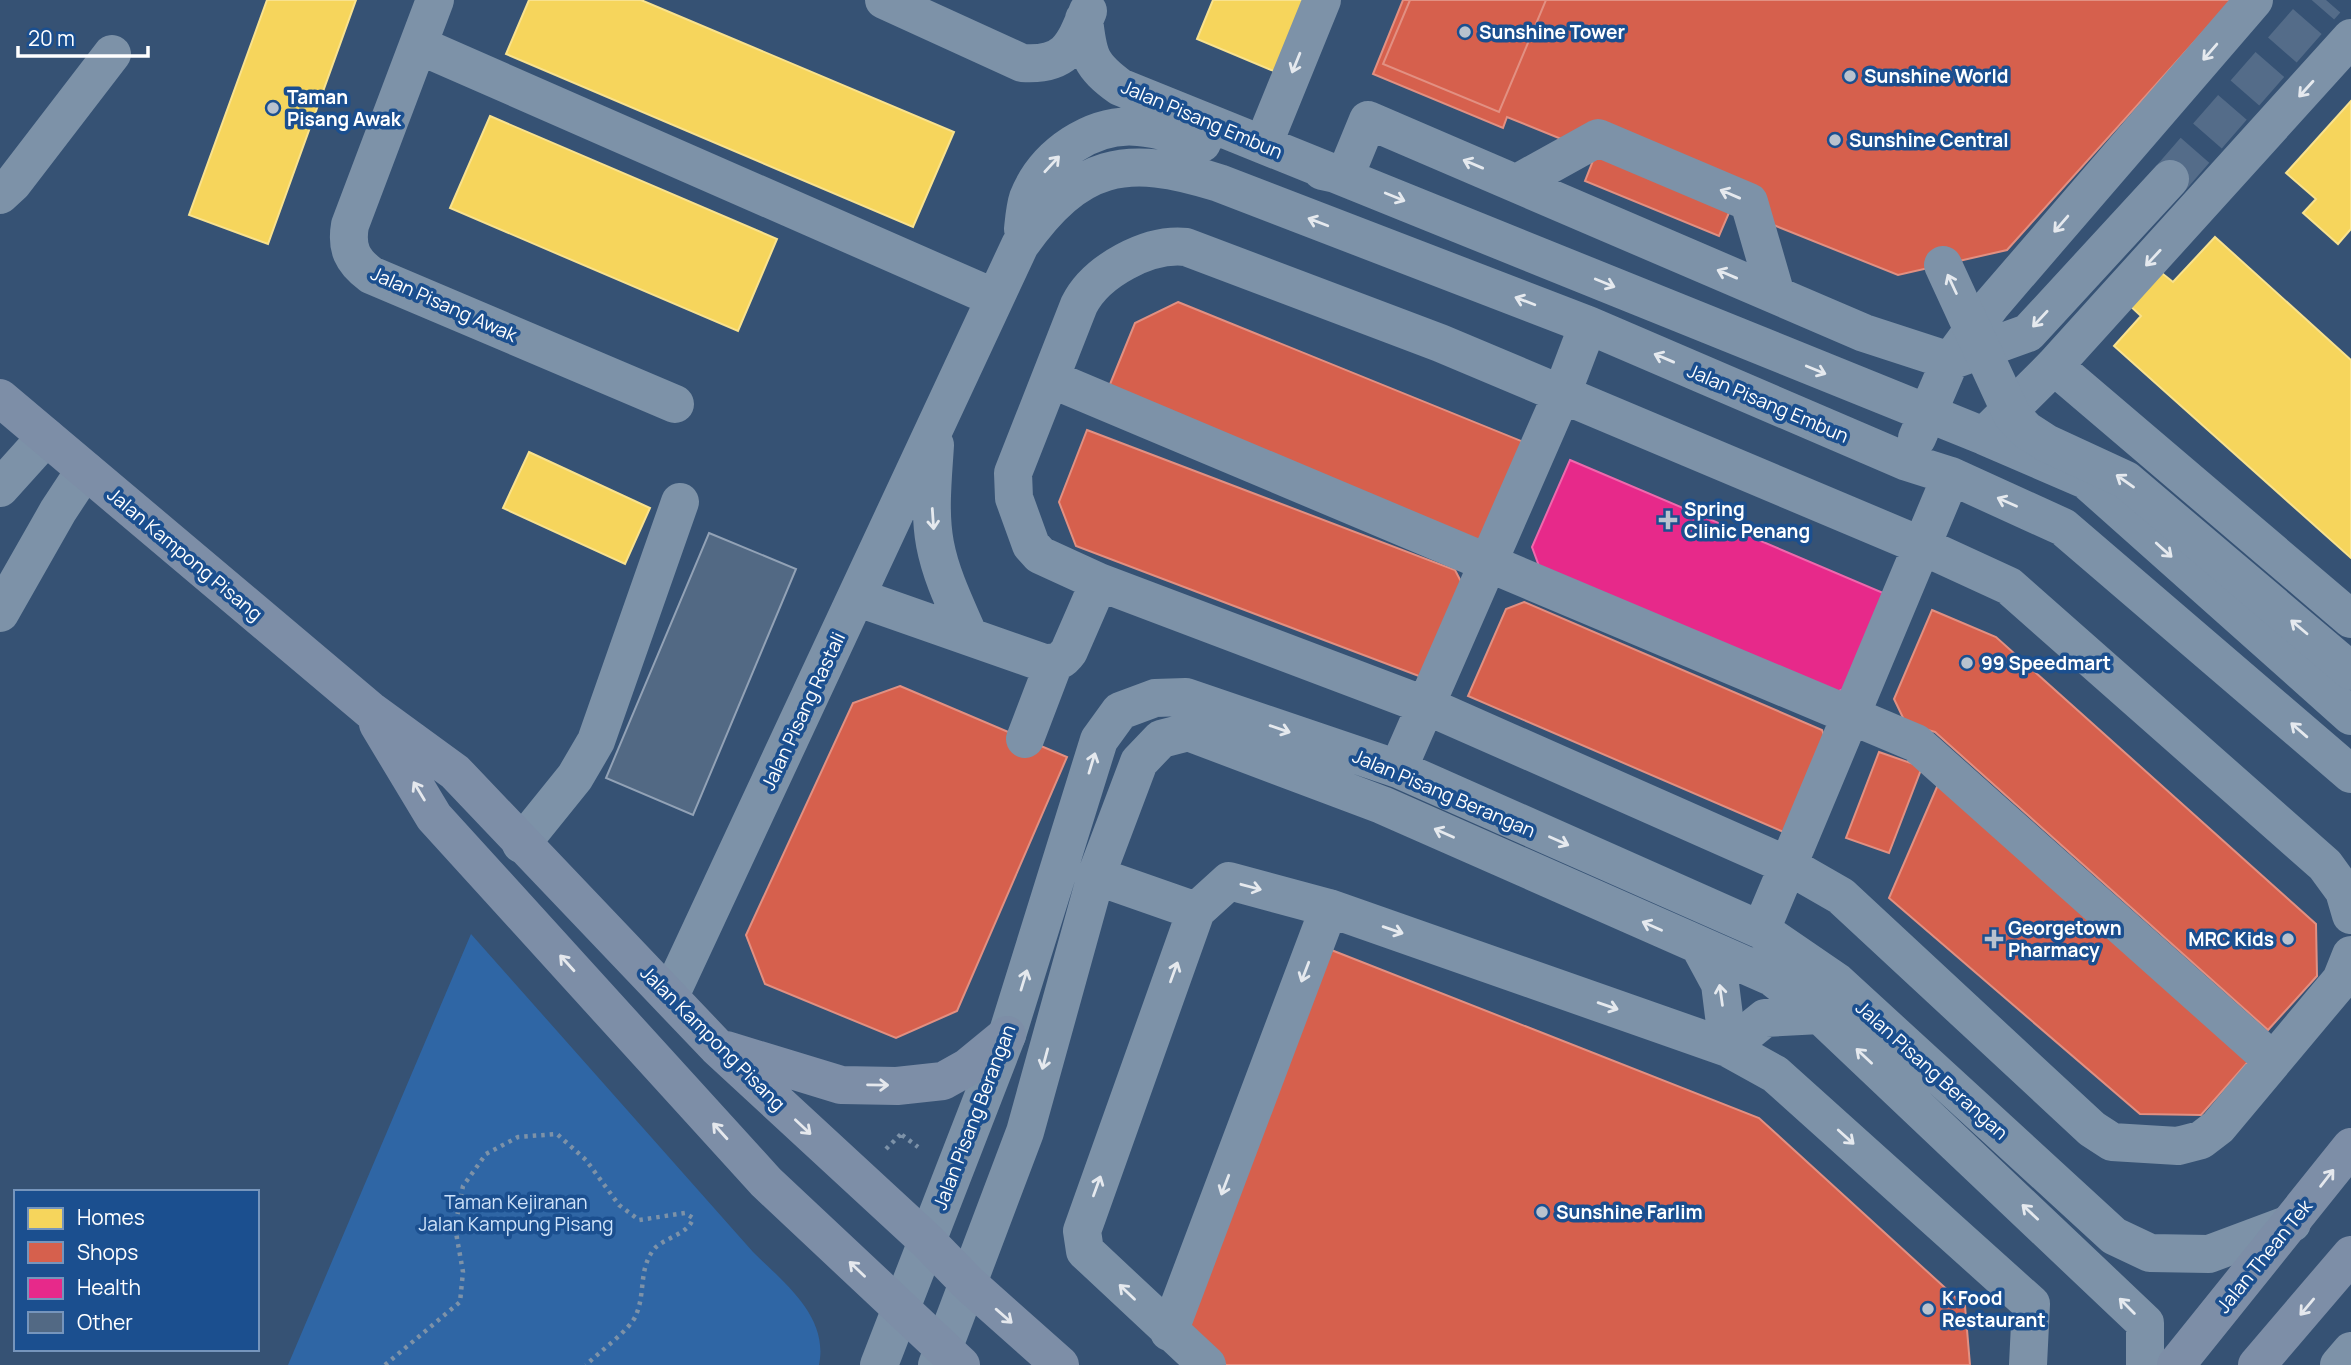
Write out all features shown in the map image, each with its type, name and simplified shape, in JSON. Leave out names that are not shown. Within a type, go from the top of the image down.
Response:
[{"type":"main road","name":"Jalan Kampong Pisang","points":[[0,398],[370,710],[455,772],[717,1047],[926,1240],[969,1284],[1060,1365]]},
{"type":"main road","name":"Jalan Kampong Pisang","points":[[370,710],[434,817],[766,1182],[900,1310],[947,1359]]},
{"type":"main road","points":[[717,1047],[841,1085],[897,1086],[943,1082],[968,1067],[1007,1035]]},
{"type":"main road","name":"Jalan Thean Tek","points":[[2176,1365],[2351,1147]]},
{"type":"main road","points":[[2257,1365],[2351,1255]]},
{"type":"street","name":"Jalan Pisang Awak","points":[[435,0],[351,225],[348,239],[351,254],[358,266],[371,275],[675,404]]},
{"type":"street","name":"Jalan Pisang Embun","points":[[884,0],[1022,63],[1045,64],[1059,59],[1072,44],[1088,10]]},
{"type":"street","points":[[1263,145],[1321,0]]},
{"type":"street","points":[[1907,463],[1950,361],[1992,304],[2254,0]]},
{"type":"street","name":"Jalan Pisang Embun","points":[[1088,10],[1087,51],[1098,70],[1120,87],[1345,176],[2086,480],[2351,716]]},
{"type":"street","points":[[1984,436],[2054,366],[2351,38]]},
{"type":"street","points":[[418,45],[995,298]]},
{"type":"street","points":[[0,195],[13,183],[112,54]]},
{"type":"street","points":[[1345,176],[1368,120],[1864,333],[1950,361],[2028,333],[2170,179]]},
{"type":"street","name":"Jalan Pisang Embun","points":[[1083,137],[1108,129],[1136,126],[1345,176]]},
{"type":"street","name":"Jalan Pisang Rastali","points":[[1020,245],[1028,198],[1044,172],[1083,137]]},
{"type":"street","points":[[1517,183],[1598,138],[1749,202],[1776,295]]},
{"type":"street","name":"Jalan Pisang Embun","points":[[1112,169],[1144,166],[1219,183],[1588,326],[1907,463],[1951,476],[2063,527],[2351,774]]},
{"type":"street","name":"Jalan Pisang Rastali","points":[[670,996],[1020,245],[1044,211],[1076,184],[1112,169]]},
{"type":"street","points":[[2351,915],[2344,891],[2325,865],[2010,586],[1922,546],[1440,343],[1186,247],[1171,245],[1114,270],[1093,284],[1079,305],[1016,462],[1014,498],[1031,545],[1040,555],[1099,582],[1427,706],[1787,865],[1840,896],[2092,1129],[2112,1142],[2178,1146],[2201,1140],[2218,1127],[2341,980],[2351,954]]},
{"type":"street","points":[[1943,265],[2012,415],[2026,430],[2046,443],[2126,480],[2351,671]]},
{"type":"street","points":[[1398,769],[1561,396],[1588,326]]},
{"type":"street","points":[[2054,366],[2351,618]]},
{"type":"street","points":[[1051,379],[1916,743],[2273,1061]]},
{"type":"street","name":"Jalan Pisang Rastali","points":[[936,426],[932,498],[935,544],[945,581],[969,636]]},
{"type":"street","points":[[0,488],[46,437]]},
{"type":"street","points":[[0,612],[58,510],[85,470]]},
{"type":"street","points":[[1761,930],[1951,476]]},
{"type":"street","points":[[521,844],[575,777],[596,741],[680,502]]},
{"type":"street","points":[[856,597],[1054,663],[1063,660],[1069,651],[1099,582]]},
{"type":"street","points":[[1026,739],[1054,663]]},
{"type":"street","name":"Jalan Pisang Berangan","points":[[879,1365],[1007,1035],[1100,740],[1120,711],[1155,698],[1186,697],[1398,769],[1761,930],[1837,982],[2114,1236],[2150,1253],[2209,1254],[2292,1223]]},
{"type":"street","name":"Jalan Pisang Berangan","points":[[947,1359],[969,1284],[1026,1132],[1096,876],[1139,762],[1161,739],[1188,732],[1382,805],[1772,977],[1820,1015],[2145,1323],[2145,1365]]},
{"type":"street","points":[[1096,876],[1196,911]]},
{"type":"street","points":[[1207,1365],[1085,1251],[1082,1231],[1196,911],[1229,881],[1329,908],[1728,1048],[1775,1073],[2031,1304],[2028,1365]]},
{"type":"street","points":[[1169,1332],[1329,908]]},
{"type":"street","points":[[1700,947],[1720,984],[1728,1048]]},
{"type":"street","points":[[1728,1048],[1765,1018],[1820,1015]]},
{"type":"street","points":[[2339,1365],[2351,1351]]},
{"type":"path","points":[[883,1152],[902,1135],[901,1129]]},
{"type":"path","points":[[385,1365],[460,1302],[463,1272],[455,1227],[463,1186],[486,1154],[518,1137],[557,1135],[586,1160],[619,1206],[639,1220],[685,1213],[693,1218],[688,1227],[657,1246],[644,1264],[642,1292],[636,1317],[586,1365]]},
{"type":"green space","name":"Taman Kejiranan Jalan Kampung Pisang","points":[[471,934],[753,1252],[790,1288],[811,1316],[817,1331],[819,1365],[288,1365]]},
{"type":"building: Homes","name":"Taman Pisang Awak","points":[[267,0],[356,0],[268,244],[189,215]]},
{"type":"building: Homes","points":[[529,0],[641,0],[954,132],[913,227],[506,54]]},
{"type":"building: Homes","points":[[1213,0],[1306,0],[1276,72],[1197,39]]},
{"type":"building: Homes","name":"Sunshine World","points":[[1797,20],[2061,133],[2036,191],[2022,184],[1998,238],[1749,131]]},
{"type":"building: Homes","points":[[2351,101],[2351,229],[2338,244],[2303,213],[2316,199],[2286,173]]},
{"type":"building: Homes","points":[[490,116],[777,239],[738,331],[450,208]]},
{"type":"building: Homes","points":[[2215,237],[2351,360],[2351,558],[2114,346],[2141,316],[2127,303],[2158,270],[2173,282]]},
{"type":"building: Homes","points":[[529,452],[650,508],[625,564],[503,508]]},
{"type":"building: Shops","name":"Sunshine Central","points":[[1403,0],[2232,0],[2007,250],[1898,275],[1731,208],[1719,236],[1585,181],[1596,153],[1507,117],[1503,128],[1373,74]]},
{"type":"building: Shops","name":"Sunshine Tower","points":[[1410,0],[1546,0],[1499,112],[1383,64]]},
{"type":"building: Shops","points":[[1178,302],[1531,445],[1495,533],[1471,542],[1106,394],[1135,323]]},
{"type":"building: Shops","points":[[1087,430],[1455,570],[1467,593],[1432,681],[1076,546],[1059,502]]},
{"type":"building: Shops","points":[[1524,602],[1822,730],[1830,752],[1793,836],[1468,696],[1506,609]]},
{"type":"building: Shops","points":[[1932,610],[1996,637],[2316,924],[2317,976],[2268,1030],[1935,732],[1906,724],[1894,699]]},
{"type":"building: Shops","points":[[900,686],[1067,757],[957,1011],[896,1038],[765,984],[746,935],[853,703]]},
{"type":"building: Shops","points":[[1879,752],[1922,767],[1889,853],[1846,838]]},
{"type":"building: Shops","points":[[1940,780],[2255,1054],[2201,1115],[2140,1114],[1889,898]]},
{"type":"building: Shops","name":"Sunshine Farlim","points":[[1316,944],[1759,1118],[1965,1306],[1970,1365],[1226,1365],[1183,1325]]},
{"type":"building: Health","points":[[1570,460],[1895,598],[1859,682],[1837,692],[1539,566],[1532,547]]},
{"type":"building: Other","points":[[709,533],[796,569],[693,815],[606,778]]},
{"type":"tunnel","points":[[2170,179],[2326,0]]},
{"type":"place","name":"Sunshine Tower","points":[[1465,32]]},
{"type":"place","name":"Sunshine World","points":[[1850,76]]},
{"type":"place","name":"Taman Pisang Awak","points":[[273,108]]},
{"type":"place","name":"Sunshine Central","points":[[1835,140]]},
{"type":"place","name":"Spring Clinic Penang","points":[[1668,520]]},
{"type":"place","name":"99 Speedmart","points":[[1967,663]]},
{"type":"place","name":"Georgetown Pharmacy","points":[[1994,939]]},
{"type":"place","name":"MRC Kids","points":[[2288,939]]},
{"type":"place","name":"Sunshine Farlim","points":[[1542,1212]]},
{"type":"place","name":"K Food Restaurant","points":[[1928,1309]]}]
